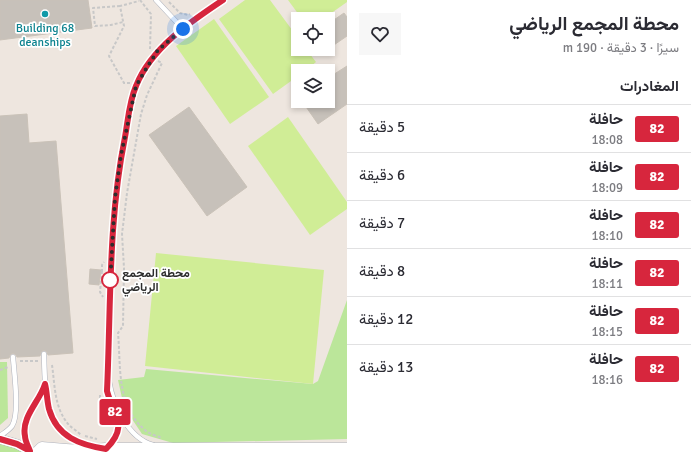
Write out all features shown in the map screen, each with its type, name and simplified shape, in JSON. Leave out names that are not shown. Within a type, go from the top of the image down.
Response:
[{"type":"street","points":[[0,437],[33,452],[42,448],[77,452],[93,451],[103,444],[169,444],[236,450],[347,449]]},
{"type":"lane","points":[[156,0],[183,29]]},
{"type":"lane","points":[[44,354],[45,384],[49,408],[52,416],[63,432],[80,444],[103,444],[116,437],[118,432],[117,418],[107,391],[111,255],[115,198],[121,155],[133,96],[136,86],[158,50],[183,29],[223,0]]},
{"type":"lane","points":[[0,437],[12,427],[15,419],[16,403],[13,356]]},
{"type":"lane","points":[[108,372],[114,399],[132,431],[150,445],[169,444]]},
{"type":"lane","points":[[33,452],[25,436],[26,425],[30,412],[43,391],[45,384]]},
{"type":"path","points":[[167,0],[180,13],[188,15],[193,12]]},
{"type":"path","points":[[123,22],[111,25],[95,26],[93,8],[120,6],[139,1]]},
{"type":"path","points":[[120,6],[124,26],[109,56],[124,83],[130,83]]},
{"type":"path","points":[[162,63],[147,95],[141,114],[126,193],[122,234],[124,268],[123,326],[118,334],[123,395],[134,417],[146,430],[162,438],[169,444]]},
{"type":"path","points":[[102,271],[100,292],[103,297],[103,304]]},
{"type":"path","points":[[0,370],[22,360],[52,360],[55,391],[60,411],[69,425],[82,435],[103,444]]},
{"type":"path","points":[[100,389],[100,403],[112,430]]},
{"type":"green space","points":[[245,0],[270,0],[291,28],[291,56],[311,56],[316,62],[314,64],[291,64],[291,81],[273,94],[219,19]]},
{"type":"green space","points":[[288,0],[347,0],[347,2],[333,12],[297,12]]},
{"type":"green space","points":[[214,19],[269,97],[230,124],[176,46]]},
{"type":"green space","points":[[288,117],[347,202],[347,209],[310,235],[248,146]]},
{"type":"green space","points":[[156,253],[324,270],[313,384],[145,366]]},
{"type":"green space","points":[[347,300],[347,439],[173,443],[142,434],[124,407],[118,380],[144,377],[146,369],[313,384],[318,381]]},
{"type":"green space","points":[[0,362],[7,362],[8,418],[0,425]]},
{"type":"green space","points":[[0,443],[11,445],[25,452],[0,452]]},
{"type":"building","name":"Building 68 deanships","points":[[0,0],[88,0],[92,28],[0,40]]},
{"type":"building","points":[[344,13],[347,17],[347,36],[335,44],[335,19]]},
{"type":"building","points":[[347,66],[347,104],[318,124],[307,108],[335,108],[335,74]]},
{"type":"building","points":[[189,107],[247,187],[207,216],[149,135]]},
{"type":"building","points":[[27,114],[29,143],[56,141],[73,353],[48,355],[44,350],[41,352],[40,356],[17,357],[13,353],[9,358],[0,359],[0,116]]},
{"type":"building","points":[[90,269],[101,270],[99,285],[89,284]]},
{"type":"bus line","name":"82","points":[[0,439],[17,444],[30,451],[24,430],[28,417],[43,391],[45,384],[49,408],[52,416],[57,426],[71,439],[90,447],[106,449],[116,437],[118,432],[117,418],[107,391],[111,255],[115,198],[121,155],[133,96],[136,86],[158,50],[183,29],[223,0]]},
{"type":"place","name":"Building 68 deanships","points":[[45,14]]},
{"type":"place","name":"محطة المجمع الرياضي","points":[[110,280]]},
{"type":"route","points":[[110,280],[110,284],[115,198],[121,155],[133,96],[136,86],[158,50],[183,29]]}]
